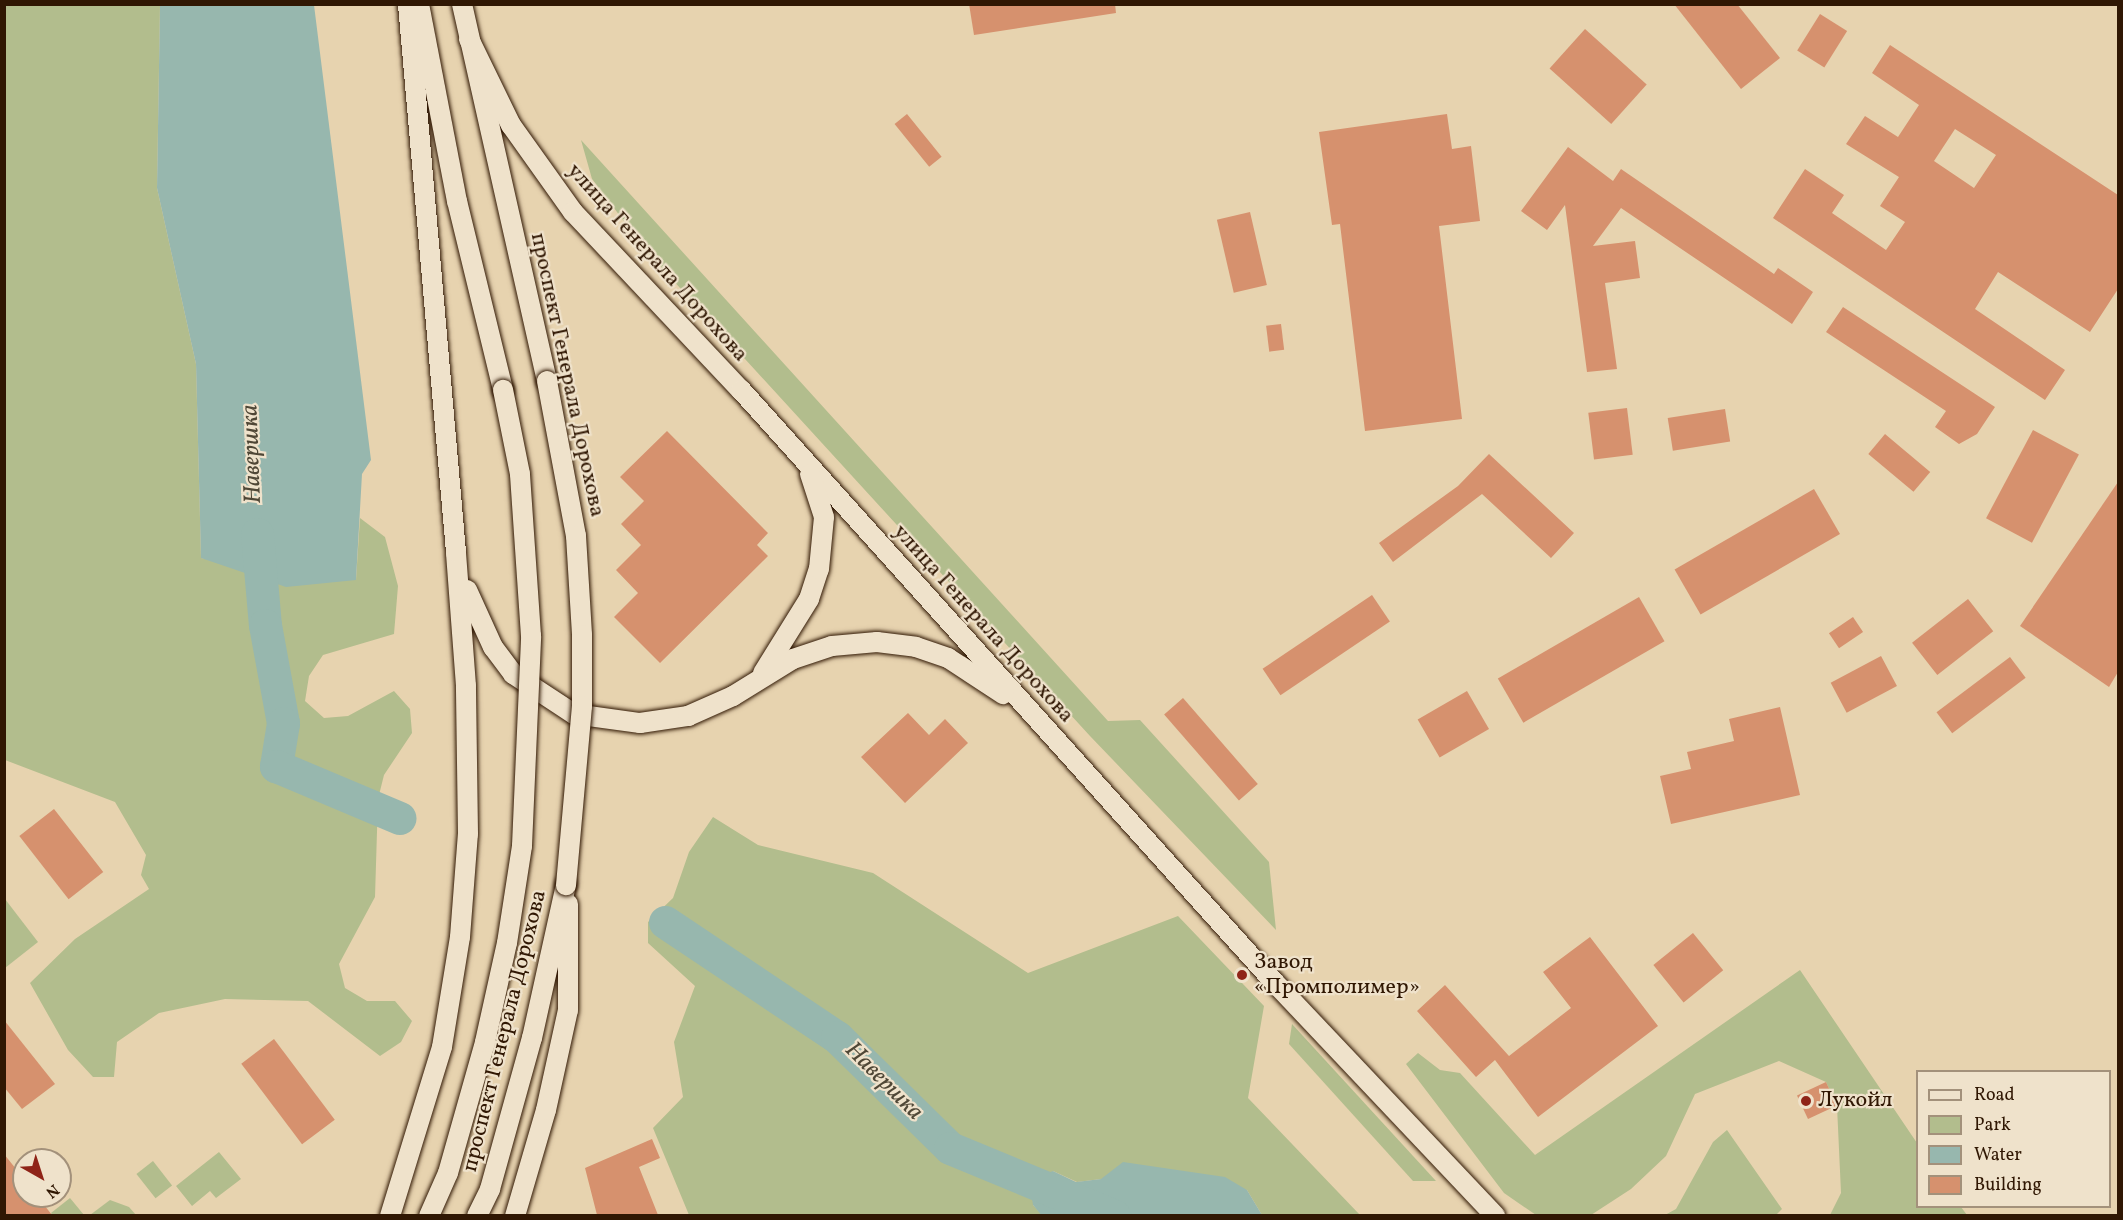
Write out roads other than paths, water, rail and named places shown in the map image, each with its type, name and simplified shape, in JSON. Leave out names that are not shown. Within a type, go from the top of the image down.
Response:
[{"type":"main road","points":[[390,1215],[442,1047],[460,937],[468,834],[466,686],[408,4]]},
{"type":"main road","name":"проспект Генерала Дорохова","points":[[418,4],[458,201],[520,474],[531,624],[522,846],[507,943],[485,1042],[448,1173],[429,1215]]},
{"type":"main road","name":"проспект Генерала Дорохова","points":[[462,4],[547,381],[574,525],[582,635],[582,706],[566,885],[532,1038],[490,1189],[477,1215]]},
{"type":"main road","name":"улица Генерала Дорохова","points":[[469,39],[511,125],[573,212],[803,460],[1034,717],[1495,1215]]},
{"type":"main road","points":[[760,678],[804,608],[819,570],[824,517],[803,460]]},
{"type":"main road","points":[[456,552],[472,610],[493,647],[513,674],[574,714],[640,723],[664,721],[711,709],[794,659],[832,646],[877,642],[916,647],[948,658],[1034,717]]},
{"type":"main road","points":[[515,1215],[546,1110],[568,1010],[571,938],[566,885]]},
{"type":"water","points":[[160,5],[314,5],[371,460],[362,474],[356,580],[286,587],[201,558],[196,364],[157,188]]},
{"type":"water","points":[[1123,1162],[1225,1177],[1247,1190],[1262,1215],[1042,1216],[1033,1205],[1029,1180],[1053,1171],[1076,1182],[1101,1179]]},
{"type":"waterway","name":"Навершка","points":[[257,534],[265,625],[283,723],[276,766],[400,818]]},
{"type":"waterway","name":"Навершка","points":[[665,922],[837,1037],[950,1148],[1114,1216]]},
{"type":"place","name":"Завод «Промполимер»","points":[[1242,975]]},
{"type":"place","name":"Лукойл","points":[[1806,1101]]}]
